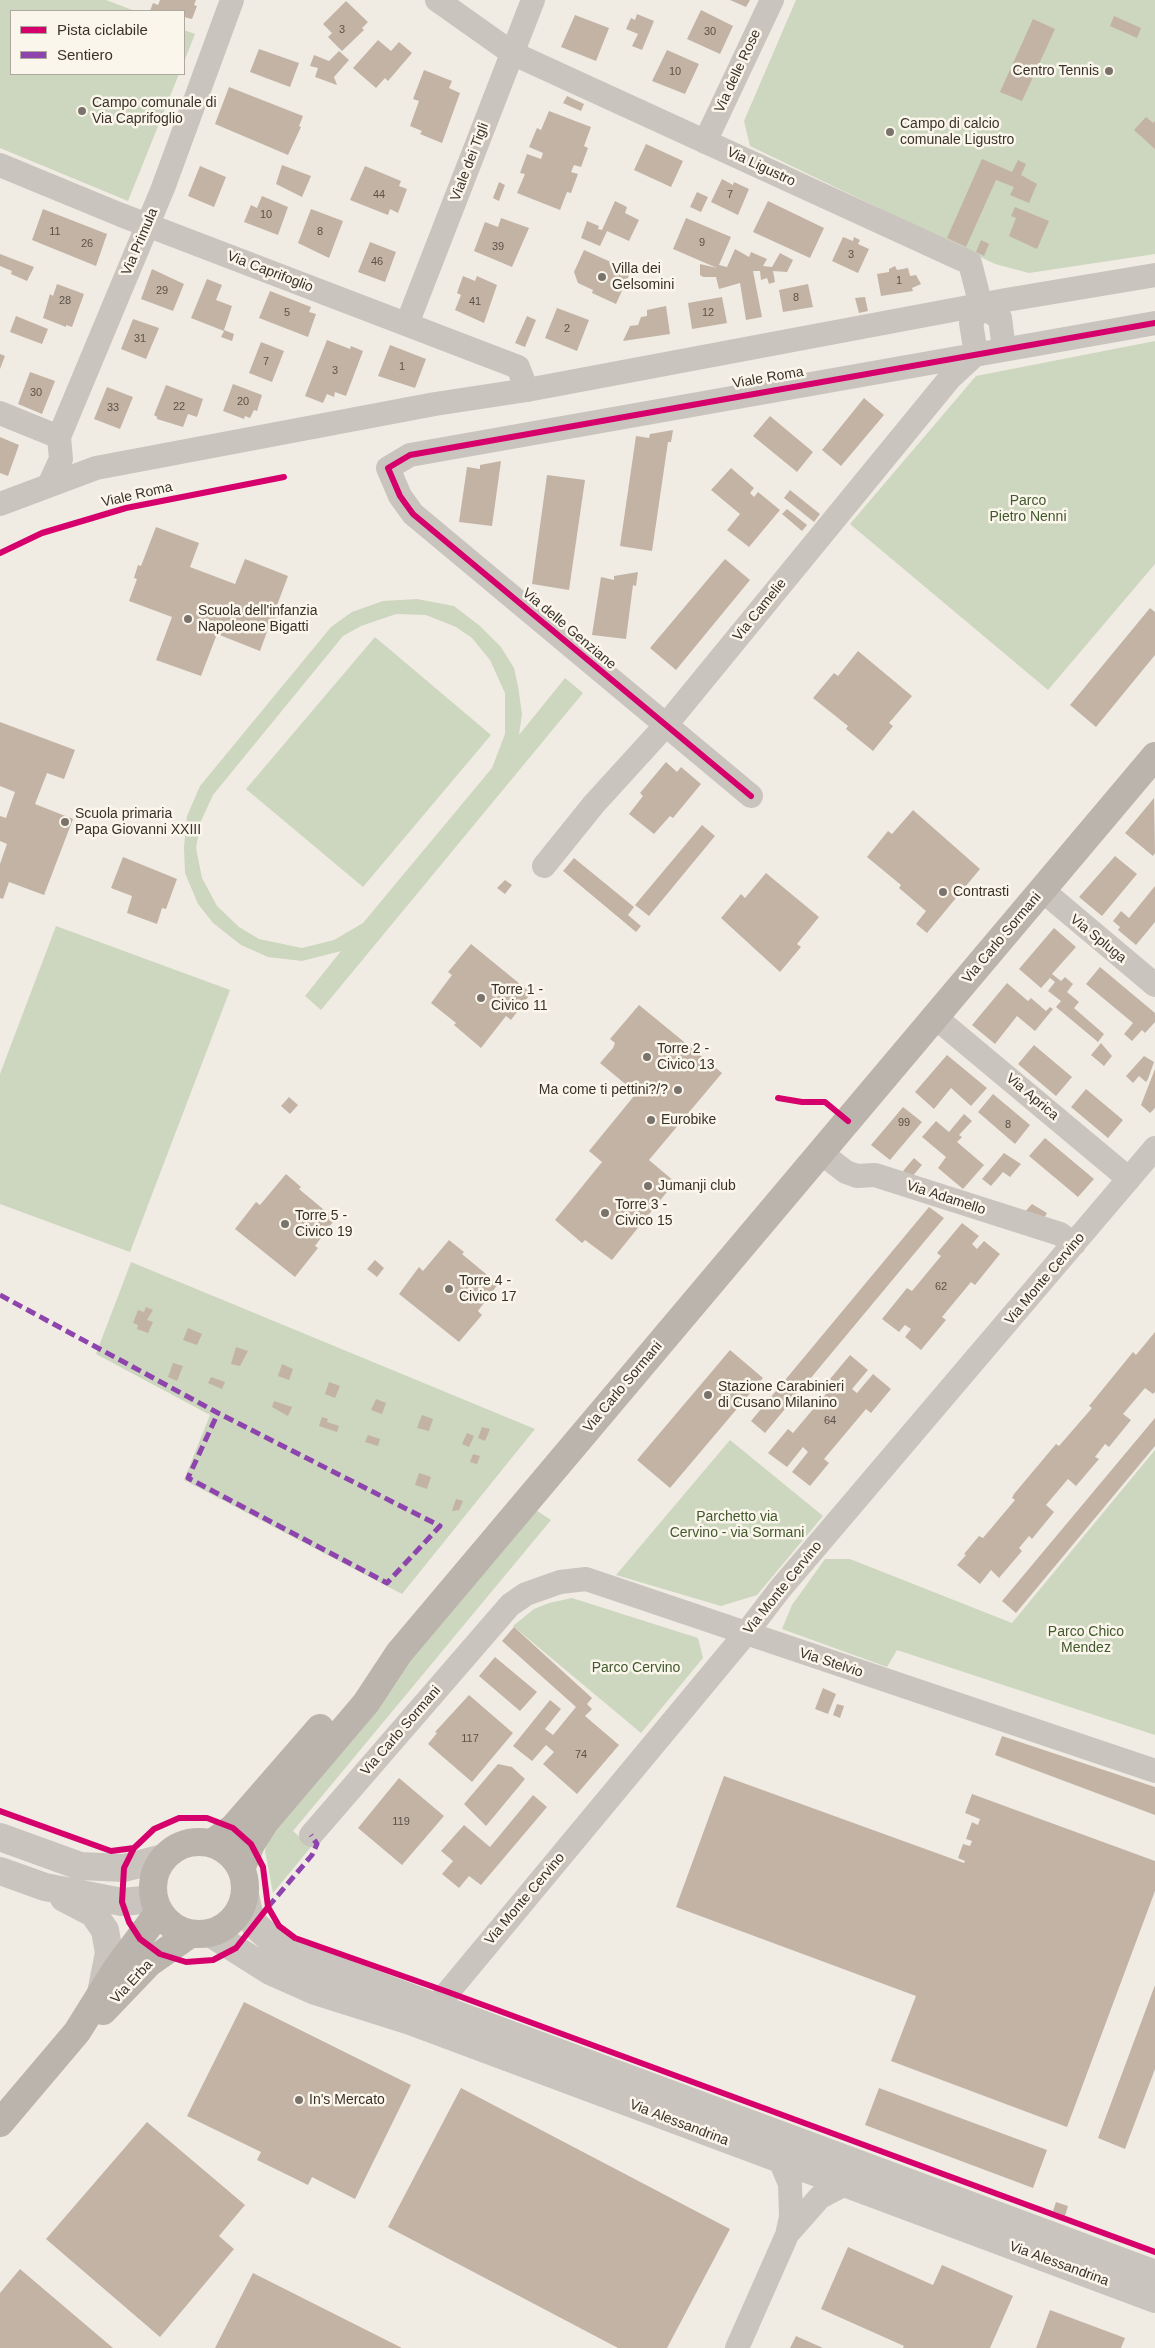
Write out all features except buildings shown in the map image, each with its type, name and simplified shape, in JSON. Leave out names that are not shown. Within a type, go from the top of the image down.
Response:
[{"type":"main road","name":"Via Carlo Sormani","points":[[212,1843],[232,1828],[317,1730],[399,1653],[1155,756]]},
{"type":"main road","name":"Via Carlo Sormani","points":[[243,1882],[250,1844],[265,1822],[366,1703],[399,1653]]},
{"type":"main road","points":[[202,1841],[212,1843],[232,1855],[243,1882],[236,1916],[225,1926],[200,1933],[168,1923],[156,1905],[152,1885],[155,1871],[163,1858],[173,1849],[187,1842],[202,1841]]},
{"type":"main road","name":"Via Erba","points":[[0,2123],[77,2032],[156,1905]]},
{"type":"main road","name":"Via Erba","points":[[77,2032],[111,2004],[148,1962],[200,1933]]},
{"type":"street","name":"Via Primula","points":[[50,483],[61,459],[59,437],[166,179],[232,0]]},
{"type":"street","name":"Via Ligustro","points":[[437,0],[512,53],[970,263],[981,306]]},
{"type":"street","name":"Viale dei Tigli","points":[[407,324],[532,0]]},
{"type":"street","name":"Via delle Rose","points":[[705,142],[772,0]]},
{"type":"street","name":"Via Caprifoglio","points":[[0,166],[147,225],[518,367],[527,390]]},
{"type":"street","points":[[0,504],[50,483],[105,466],[435,404],[527,390],[1155,275]]},
{"type":"street","points":[[981,306],[1000,318],[1004,349]]},
{"type":"street","points":[[976,354],[971,323],[981,306]]},
{"type":"street","name":"Viale Roma","points":[[388,468],[410,455],[1155,323]]},
{"type":"street","name":"Via Camelie","points":[[544,866],[594,804],[666,724],[950,378],[976,354]]},
{"type":"street","points":[[0,413],[59,437]]},
{"type":"street","name":"Via delle Genziane","points":[[388,468],[400,496],[413,514],[751,796]]},
{"type":"street","name":"Via Spluga","points":[[1042,890],[1155,986]]},
{"type":"street","name":"Via Aprica","points":[[935,1016],[1129,1179]]},
{"type":"street","name":"Via Monte Cervino","points":[[410,2021],[429,2015],[436,2007],[780,1590],[1155,1148]]},
{"type":"street","name":"Via Adamello","points":[[821,1153],[846,1172],[857,1176],[876,1175],[1060,1234],[1074,1244]]},
{"type":"street","name":"Via Stelvio","points":[[510,1605],[526,1594],[560,1582],[586,1579],[1155,1771]]},
{"type":"street","name":"Via Carlo Sormani","points":[[311,1835],[510,1605]]},
{"type":"street","points":[[0,1837],[80,1866],[124,1868],[163,1858]]},
{"type":"street","points":[[0,1871],[46,1887],[122,1902],[156,1905]]},
{"type":"street","name":"Via Alessandrina","points":[[243,1882],[250,1917],[255,1925],[286,1950],[1155,2274]]},
{"type":"street","points":[[46,1887],[93,1913],[105,1930],[109,1953],[101,1993]]},
{"type":"street","name":"Via Alessandrina","points":[[200,1933],[288,1980],[315,1991],[410,2021],[1155,2299]]},
{"type":"street","points":[[780,2160],[787,2173],[792,2199],[787,2235]]},
{"type":"street","points":[[736,2348],[787,2235],[798,2219],[820,2197],[845,2184]]},
{"type":"green space","name":"Campo comunale di Via Caprifoglio","points":[[0,0],[106,0],[132,10],[10,10],[10,75],[179,75],[128,201],[0,148]]},
{"type":"green space","name":"Campo di calcio comunale Ligustro","points":[[796,0],[1155,0],[1155,254],[1029,273],[995,264],[750,146],[744,121]]},
{"type":"green space","name":"Campo comunale di Via Caprifoglio","points":[[185,30],[195,34],[185,59]]},
{"type":"green space","name":"Parco Pietro Nenni","points":[[1155,341],[1155,564],[1048,690],[850,524],[976,376]]},
{"type":"green space","points":[[417,599],[454,606],[480,626],[501,647],[514,668],[522,714],[519,735],[565,678],[583,693],[321,1010],[305,996],[341,951],[302,961],[268,957],[241,945],[213,923],[198,904],[185,873],[184,847],[187,816],[200,786],[331,627],[352,612],[383,601]],"holes":[[[396,614],[426,615],[456,627],[472,638],[490,660],[505,693],[505,734],[492,768],[363,923],[334,940],[302,948],[259,939],[239,927],[217,906],[202,878],[196,848],[201,821],[213,795],[343,636],[361,626]]]},
{"type":"green space","points":[[375,637],[491,735],[363,887],[246,789]]},
{"type":"green space","points":[[56,926],[230,990],[130,1252],[0,1204],[0,1074]]},
{"type":"green space","points":[[131,1262],[535,1429],[402,1594],[184,1480],[210,1415],[96,1354]]},
{"type":"green space","name":"Parchetto via Cervino - via Sormani","points":[[730,1440],[823,1516],[757,1595],[721,1606],[616,1575]]},
{"type":"green space","name":"Parco Chico Mendez","points":[[1155,1450],[1155,1735],[897,1650],[887,1667],[782,1629],[792,1605],[825,1559],[850,1559],[1012,1623]]},
{"type":"green space","points":[[536,1510],[551,1520],[293,1831],[311,1847],[273,1893],[265,1851],[270,1823]]},
{"type":"green space","name":"Parco Cervino","points":[[572,1598],[698,1638],[703,1658],[641,1733],[513,1626],[534,1609],[549,1603]]},
{"type":"marked path","points":[[0,1295],[218,1413],[440,1526],[387,1583],[188,1478],[218,1413]]},
{"type":"marked path","points":[[268,1907],[312,1855],[317,1844],[311,1835]]},
{"type":"cycle path","points":[[751,796],[413,514],[400,496],[388,468],[410,455],[1155,323]]},
{"type":"cycle path","points":[[0,553],[42,533],[126,508],[284,477]]},
{"type":"cycle path","points":[[778,1098],[802,1102],[825,1102],[848,1121]]},
{"type":"cycle path","points":[[0,1811],[111,1851],[134,1848]]},
{"type":"cycle path","points":[[179,1818],[207,1818],[233,1828],[251,1844],[263,1867],[268,1907],[236,1948],[213,1960],[186,1962],[160,1954],[140,1939],[129,1922],[122,1902],[124,1868],[134,1848],[154,1829],[179,1818]]},
{"type":"cycle path","points":[[268,1907],[279,1926],[295,1938],[448,1992],[1155,2252]]},
{"type":"place","name":"Centro Tennis","points":[[1109,71]]},
{"type":"place","name":"Campo comunale di Via Caprifoglio","points":[[82,111]]},
{"type":"place","name":"Campo di calcio comunale Ligustro","points":[[890,132]]},
{"type":"place","name":"Villa dei Gelsomini","points":[[602,277]]},
{"type":"place","name":"Scuola dell'infanzia Napoleone Bigatti","points":[[188,619]]},
{"type":"place","name":"Scuola primaria Papa Giovanni XXIII","points":[[65,822]]},
{"type":"place","name":"Contrasti","points":[[943,892]]},
{"type":"place","name":"Torre 1 - Civico 11","points":[[481,998]]},
{"type":"place","name":"Torre 2 - Civico 13","points":[[647,1057]]},
{"type":"place","name":"Ma come ti pettini?/?","points":[[678,1090]]},
{"type":"place","name":"Eurobike","points":[[651,1120]]},
{"type":"place","name":"Jumanji club","points":[[648,1186]]},
{"type":"place","name":"Torre 3 - Civico 15","points":[[605,1213]]},
{"type":"place","name":"Torre 5 - Civico 19","points":[[285,1224]]},
{"type":"place","name":"Torre 4 - Civico 17","points":[[449,1289]]},
{"type":"place","name":"Stazione Carabinieri di Cusano Milanino","points":[[708,1395]]},
{"type":"place","name":"In's Mercato","points":[[299,2100]]}]
